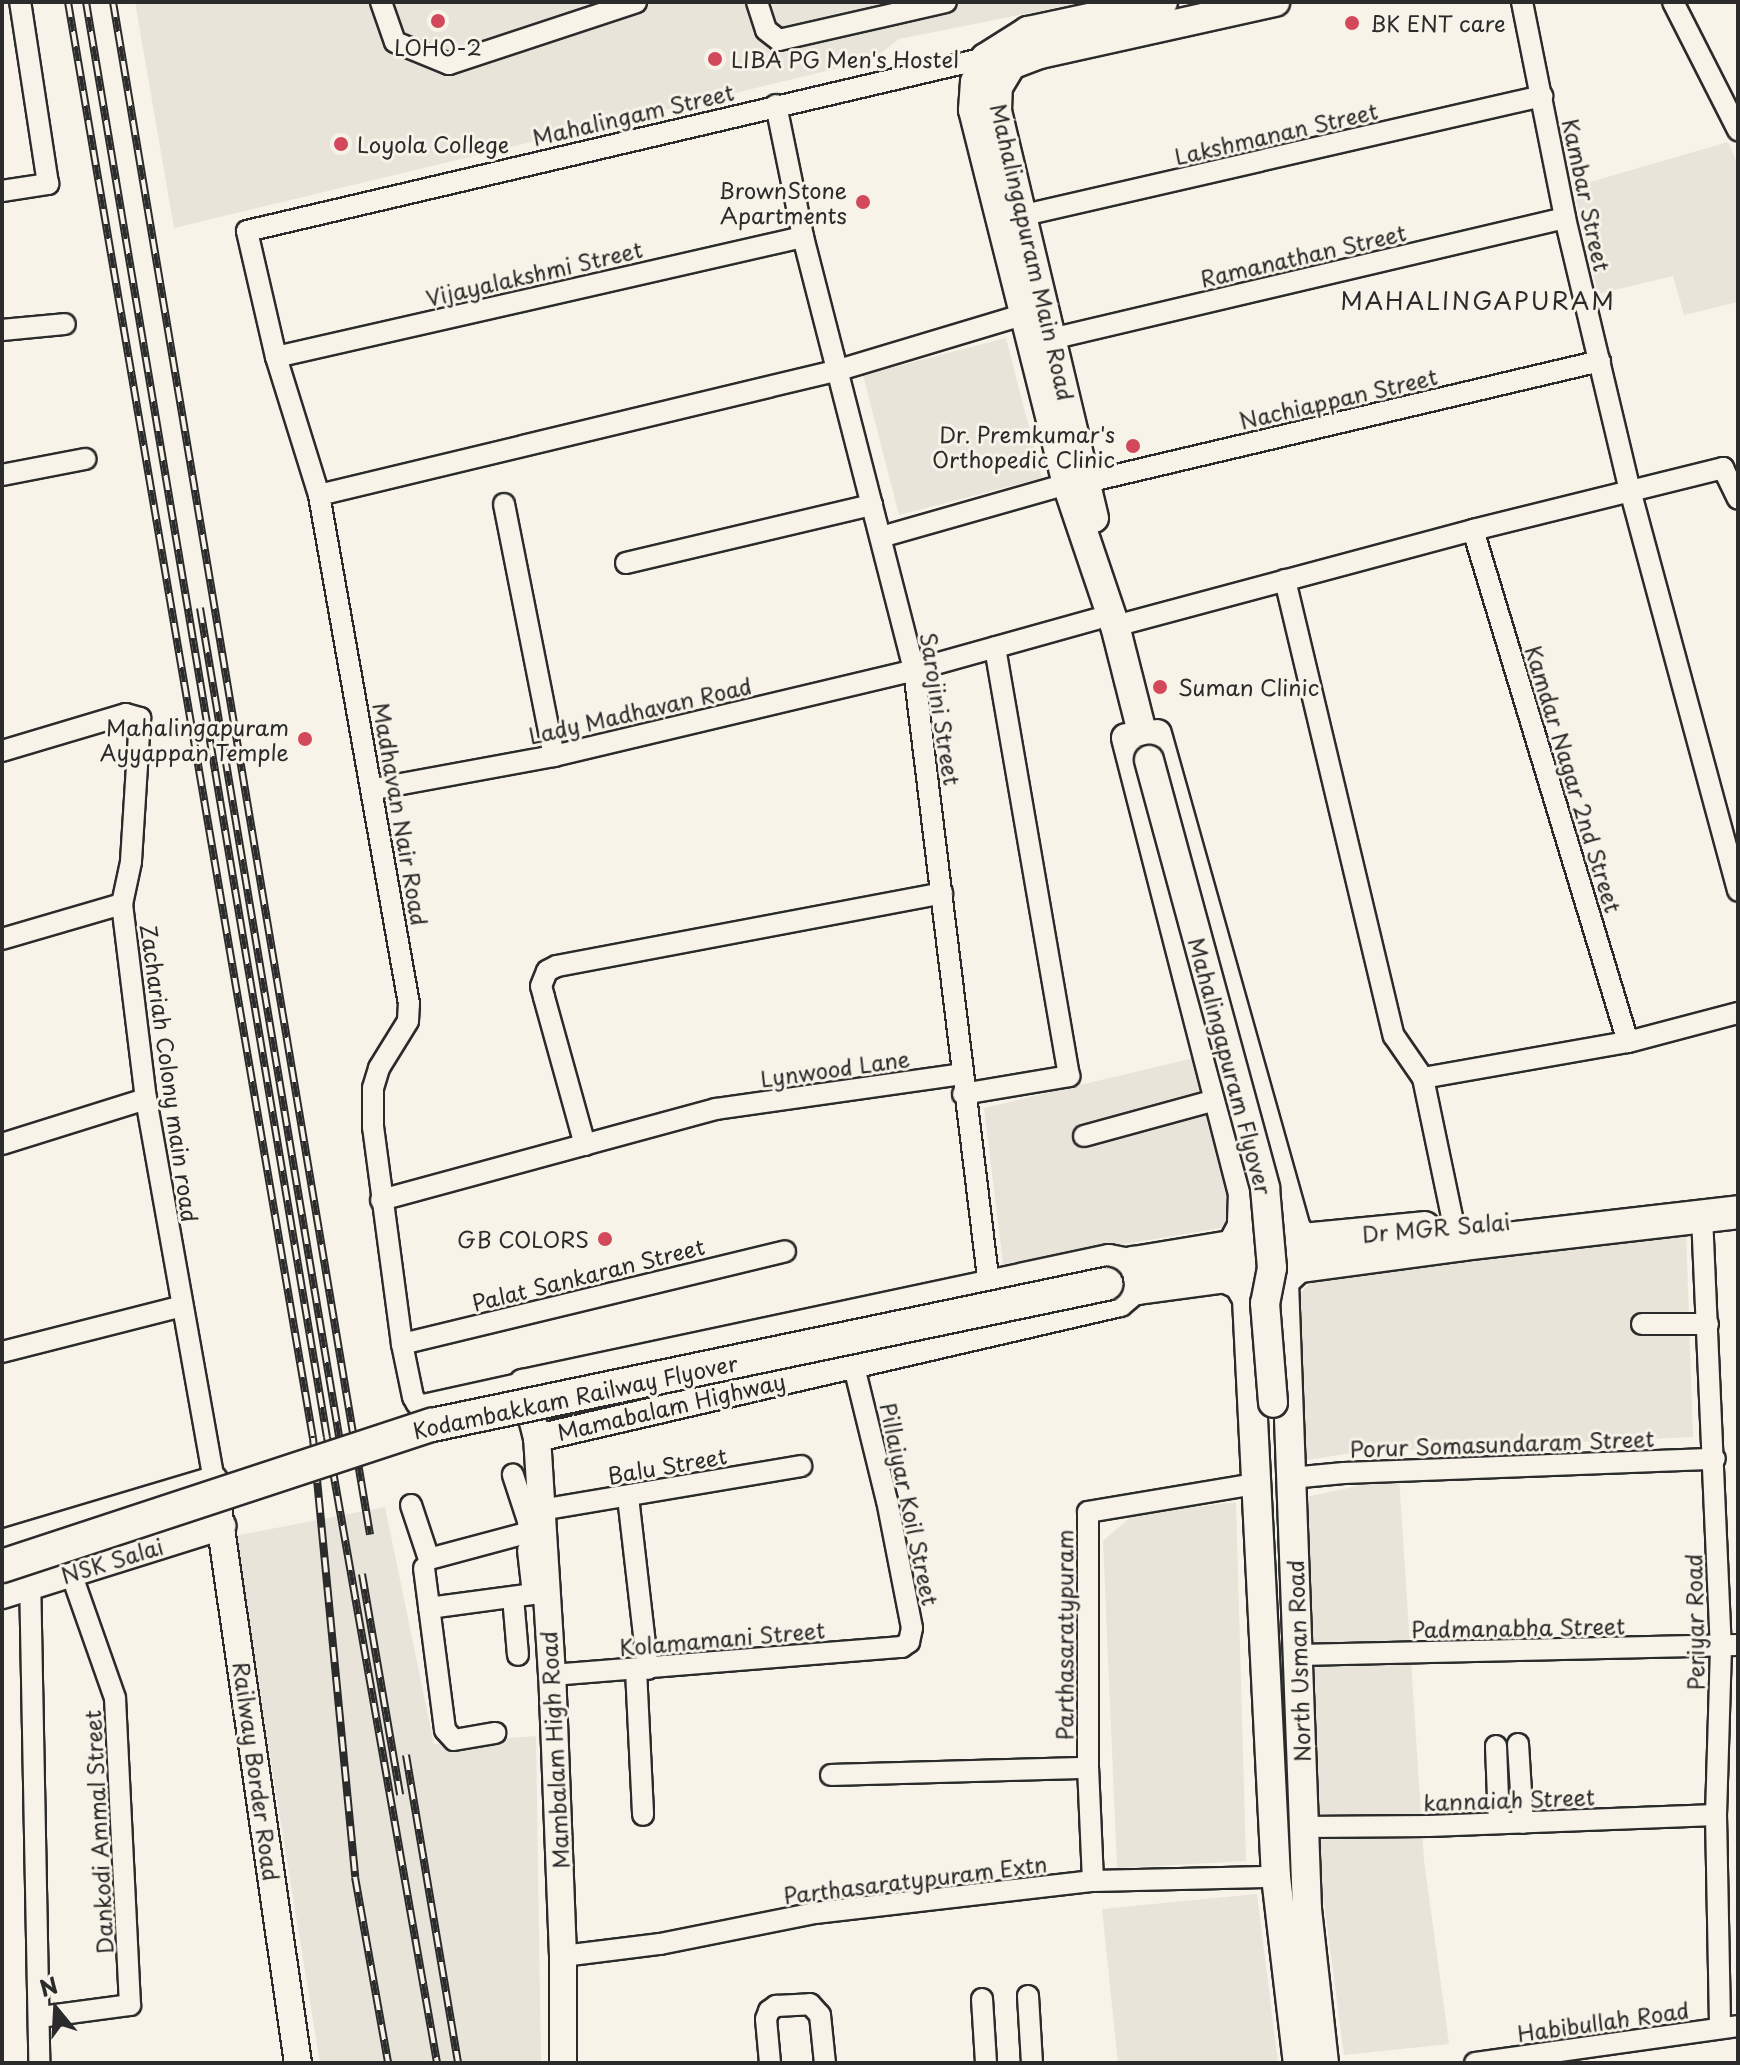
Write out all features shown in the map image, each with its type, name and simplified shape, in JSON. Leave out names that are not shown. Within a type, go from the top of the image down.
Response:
[{"type":"main road","points":[[985,58],[1028,31],[1163,2]]},
{"type":"main road","name":"Mahalingapuram Main Road","points":[[1077,483],[1051,339],[1034,311],[1020,216],[997,111],[998,87],[1011,65],[1040,54],[1275,2]]},
{"type":"main road","name":"Mahalingapuram Main Road","points":[[985,58],[975,82],[973,110],[1034,311],[1108,620],[1136,709]]},
{"type":"main road","points":[[1108,620],[1243,1193],[1242,1226],[1228,1262]]},
{"type":"main road","points":[[1136,709],[1158,735],[1304,1253]]},
{"type":"main road","name":"Mahalingapuram Flyover","points":[[1136,709],[1265,1188],[1272,1268],[1265,1303],[1273,1403],[1290,1822]]},
{"type":"main road","name":"Dr MGR Salai","points":[[1304,1253],[1454,1226],[1738,1196]]},
{"type":"main road","name":"Dr MGR Salai","points":[[1123,1280],[1304,1253],[1738,1212]]},
{"type":"main road","name":"North Usman Road","points":[[1298,2063],[1276,1877],[1290,1822],[1298,1655],[1284,1282],[1304,1253]]},
{"type":"main road","name":"North Usman Road","points":[[1228,1262],[1247,1299],[1255,1484],[1290,1822],[1307,1909],[1324,2063]]},
{"type":"main road","name":"Kodambakkam Railway Flyover","points":[[2,1566],[432,1425],[1123,1280]]},
{"type":"main road","points":[[1249,1340],[1286,1338]]},
{"type":"street","points":[[2,191],[48,184],[20,2]]},
{"type":"street","points":[[381,2],[395,42],[449,64],[636,2]]},
{"type":"street","points":[[757,2],[766,30],[779,40],[946,2]]},
{"type":"street","name":"Kambar Street","points":[[1522,2],[1565,218],[1630,490],[1738,891]]},
{"type":"street","points":[[1673,2],[1738,130]]},
{"type":"street","name":"Mahalingam Street","points":[[247,231],[985,58]]},
{"type":"street","name":"Lakshmanan Street","points":[[1020,216],[1542,96]]},
{"type":"street","name":"Sarojini Street","points":[[776,105],[803,237],[914,670],[962,1084],[989,1285]]},
{"type":"street","name":"Ramanathan Street","points":[[1051,339],[1565,218]]},
{"type":"street","name":"Madhavan Nair Road","points":[[247,231],[276,357],[319,495],[374,789],[409,1004],[408,1021],[379,1068],[373,1088],[381,1200],[402,1344],[417,1404],[523,1383]]},
{"type":"street","name":"Vijayalakshmi Street","points":[[276,357],[803,237]]},
{"type":"street","points":[[319,495],[839,370],[1034,311]]},
{"type":"street","points":[[2,330],[65,324]]},
{"type":"street","name":"Nachiappan Street","points":[[881,537],[1077,483],[1600,361]]},
{"type":"street","points":[[2,475],[85,459]]},
{"type":"street","name":"Lady Madhavan Road","points":[[374,789],[554,756],[914,670],[995,647],[1285,580],[1723,468],[1738,499]]},
{"type":"street","points":[[504,504],[554,756]]},
{"type":"street","points":[[626,563],[872,505]]},
{"type":"street","name":"Kamdar Nagar 2nd Street","points":[[1473,530],[1628,1042]]},
{"type":"street","points":[[1285,580],[1394,1036],[1423,1078],[1454,1226]]},
{"type":"street","name":"Lynwood Lane","points":[[381,1200],[716,1109],[1069,1076],[995,647]]},
{"type":"street","name":"Zachariah Colony main road","points":[[2,751],[126,714],[140,718],[131,862],[122,904],[146,1099],[214,1480]]},
{"type":"street","points":[[585,1145],[541,986],[547,971],[557,966],[942,893]]},
{"type":"street","points":[[2,939],[122,904]]},
{"type":"street","points":[[1423,1078],[1628,1042],[1738,1013]]},
{"type":"street","points":[[2,1144],[146,1099]]},
{"type":"street","points":[[1084,1136],[1219,1099]]},
{"type":"street","name":"Periyar Road","points":[[1702,1216],[1729,1646],[1716,1815],[1729,2027]]},
{"type":"street","name":"Palat Sankaran Street","points":[[402,1344],[785,1251]]},
{"type":"street","points":[[523,1383],[1109,1258],[1123,1280]]},
{"type":"street","name":"Mamabalam Highway","points":[[523,1383],[537,1438],[1120,1303],[1123,1280]]},
{"type":"street","points":[[2,1352],[182,1306]]},
{"type":"street","points":[[1642,1324],[1708,1324]]},
{"type":"street","points":[[703,1346],[717,1395]]},
{"type":"street","name":"Pillaiyar Koil Street","points":[[853,1363],[887,1501],[912,1628],[909,1642],[896,1647]]},
{"type":"street","points":[[612,1364],[626,1417]]},
{"type":"street","name":"Mambalam High Road","points":[[537,1438],[529,1492],[531,1595],[552,1675],[563,1956],[563,2063]]},
{"type":"street","name":"Porur Somasundaram Street","points":[[1291,1478],[1715,1459]]},
{"type":"street","name":"Balu Street","points":[[529,1492],[628,1497],[801,1466]]},
{"type":"street","points":[[39,2063],[31,1585],[14,1539],[214,1480]]},
{"type":"street","name":"Railway Border Road","points":[[214,1480],[298,2063]]},
{"type":"street","name":"Parthasaratypuram","points":[[1093,1881],[1088,1768],[1088,1512],[1255,1484]]},
{"type":"street","points":[[411,1505],[426,1555],[431,1559],[526,1533],[529,1492]]},
{"type":"street","points":[[628,1497],[642,1669],[643,1815]]},
{"type":"street","name":"NSK Salai","points":[[2,1595],[222,1526]]},
{"type":"street","points":[[518,1655],[531,1595],[528,1550]]},
{"type":"street","points":[[424,1568],[445,1730],[454,1740],[495,1733]]},
{"type":"street","name":"Dankodi Ammal Street","points":[[40,2017],[130,2005],[115,1698],[71,1573]]},
{"type":"street","points":[[429,1608],[531,1595]]},
{"type":"street","name":"Padmanabha Street","points":[[1298,1655],[1729,1646]]},
{"type":"street","name":"Kolamamani Street","points":[[552,1675],[896,1647]]},
{"type":"street","points":[[1518,1744],[1523,1823]]},
{"type":"street","points":[[1489,1747],[1493,1824]]},
{"type":"street","points":[[831,1775],[1088,1768]]},
{"type":"street","name":"kannaiah Street","points":[[1290,1822],[1493,1824],[1716,1815]]},
{"type":"street","name":"Parthasaratypuram Extn","points":[[563,1956],[660,1944],[815,1913],[1093,1881],[1276,1877]]},
{"type":"street","points":[[1028,1996],[1032,2063]]},
{"type":"street","points":[[982,1999],[986,2063]]},
{"type":"street","points":[[770,2063],[766,2019],[769,2011],[776,2006],[810,2004],[820,2015],[825,2063]]},
{"type":"street","name":"Habibullah Road","points":[[1475,2063],[1729,2027]]},
{"type":"shaded area","name":"Loyola College","points":[[135,2],[1085,2],[899,39],[872,60],[174,228]]},
{"type":"shaded area","points":[[1728,142],[1738,165],[1738,302],[1684,315],[1673,276],[1598,294],[1573,187]]},
{"type":"shaded area","points":[[1006,338],[1042,478],[899,515],[863,375]]},
{"type":"shaded area","points":[[1198,1057],[1234,1211],[1221,1228],[1003,1264],[984,1108]]},
{"type":"shaded area","points":[[1686,1231],[1693,1437],[1358,1452],[1300,1461],[1296,1299],[1312,1280]]},
{"type":"shaded area","points":[[1399,1477],[1424,1860],[1449,2044],[1344,2055],[1319,1864],[1306,1497]]},
{"type":"shaded area","points":[[1236,1502],[1246,1861],[1117,1868],[1103,1541],[1133,1515]]},
{"type":"shaded area","points":[[385,1507],[434,1744],[536,1736],[541,2063],[320,2063],[234,1536]]},
{"type":"shaded area","points":[[1257,1894],[1278,2063],[1118,2063],[1102,1909]]},
{"type":"railway","points":[[68,2],[313,1438],[355,1877],[388,2063]]},
{"type":"railway","points":[[86,2],[327,1437],[437,2063]]},
{"type":"railway","points":[[113,2],[370,1535]]},
{"type":"railway","points":[[200,608],[345,1472]]},
{"type":"railway","points":[[362,1574],[400,1795]]},
{"type":"railway","points":[[406,1755],[458,2063]]},
{"type":"place","name":"LOHO-2","points":[[438,21]]},
{"type":"place","name":"BK ENT care","points":[[1352,23]]},
{"type":"place","name":"LIBA PG Men's Hostel","points":[[715,59]]},
{"type":"place","name":"Loyola College","points":[[341,144]]},
{"type":"place","name":"BrownStone Apartments","points":[[863,202]]},
{"type":"place","name":"Dr. Premkumar's Orthopedic Clinic","points":[[1133,446]]},
{"type":"place","name":"Suman Clinic","points":[[1160,687]]},
{"type":"place","name":"Mahalingapuram Ayyappan Temple","points":[[305,739]]},
{"type":"place","name":"GB COLORS","points":[[605,1239]]},
{"type":"district","name":"MAHALINGAPURAM","points":[[1478,301]]}]
